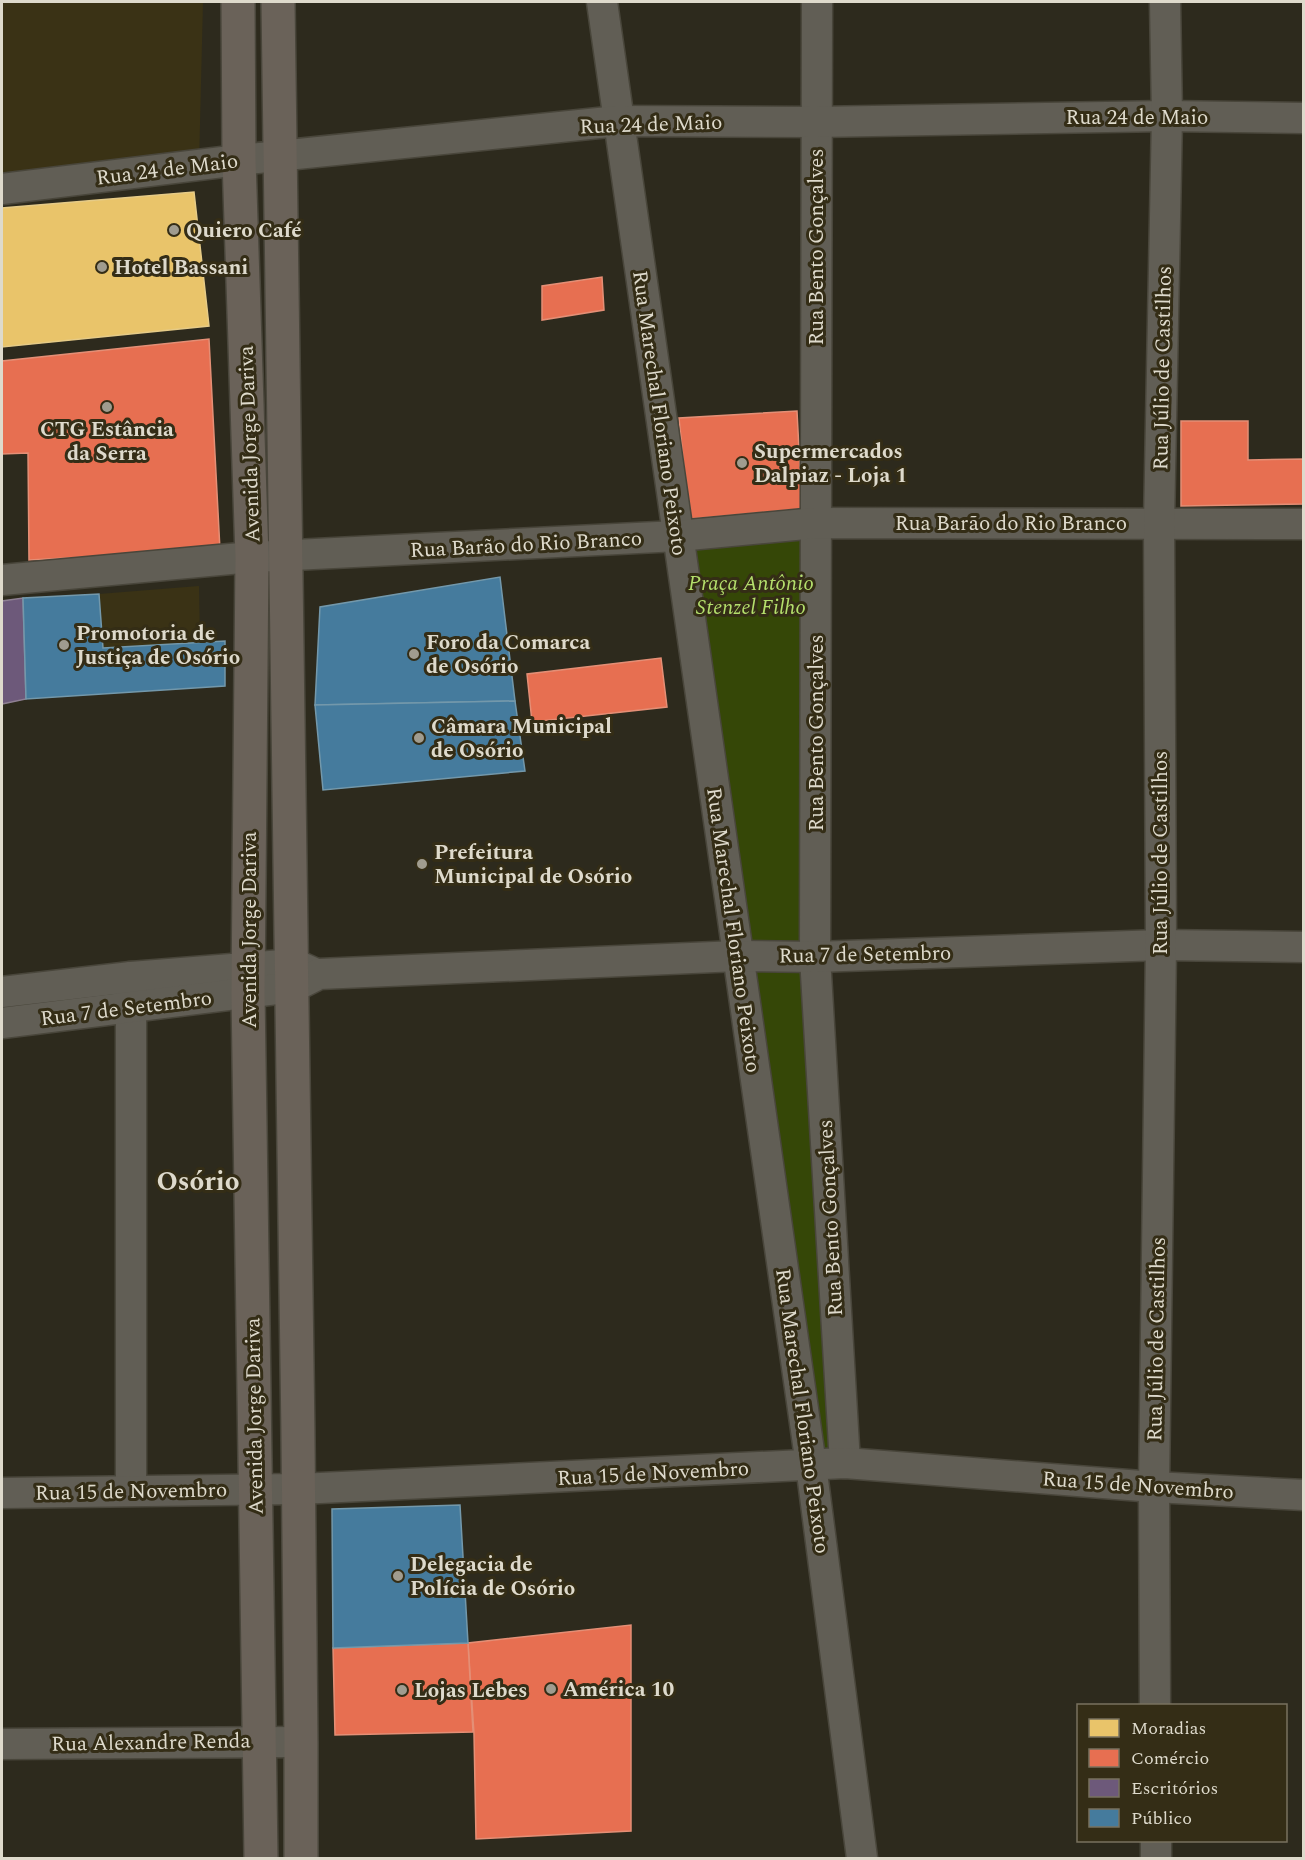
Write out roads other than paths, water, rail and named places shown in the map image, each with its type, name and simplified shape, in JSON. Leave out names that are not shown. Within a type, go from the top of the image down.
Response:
[{"type":"main road","name":"Avenida Jorge Dariva","points":[[238,2],[239,160],[252,557],[248,981],[261,1858]]},
{"type":"main road","name":"Avenida Jorge Dariva","points":[[278,2],[289,555],[302,975],[299,1489],[301,1858]]},
{"type":"main road","points":[[246,359],[285,356]]},
{"type":"street","name":"Rua Marechal Floriano Peixoto","points":[[602,2],[811,1465],[862,1858]]},
{"type":"street","name":"Rua Bento Gonçalves","points":[[817,2],[815,957],[845,1463]]},
{"type":"street","name":"Rua Júlio de Castilhos","points":[[1155,1704],[1154,1487],[1161,945],[1159,523],[1167,116],[1165,2]]},
{"type":"street","name":"Rua 24 de Maio","points":[[2,189],[239,160],[618,121],[816,122],[1167,116],[1304,118]]},
{"type":"street","name":"Rua Barão do Rio Branco","points":[[2,580],[252,557],[678,536],[816,523],[1304,524]]},
{"type":"street","name":"Rua 7 de Setembro","points":[[2,1023],[132,1007],[248,981],[302,975],[738,956],[815,957],[1161,945],[1304,947]]},
{"type":"street","name":"Rua 7 de Setembro","points":[[2,992],[131,976],[248,981]]},
{"type":"street","points":[[131,976],[131,1490]]},
{"type":"street","name":"Rua 15 de Novembro","points":[[2,1493],[299,1489],[845,1463],[1154,1487],[1304,1495]]},
{"type":"street","name":"Rua Alexandre Renda","points":[[2,1744],[301,1742]]},
{"type":"street","points":[[1156,1842],[1156,1858]]},
{"type":"place","name":"Quiero Café","points":[[174,230]]},
{"type":"place","name":"Hotel Bassani","points":[[102,267]]},
{"type":"place","name":"CTG Estância da Serra","points":[[107,407]]},
{"type":"place","name":"Supermercados Dalpiaz - Loja 1","points":[[742,463]]},
{"type":"place","name":"Promotoria de Justiça de Osório","points":[[64,645]]},
{"type":"place","name":"Foro da Comarca de Osório","points":[[414,654]]},
{"type":"place","name":"Câmara Municipal de Osório","points":[[419,738]]},
{"type":"place","name":"Prefeitura Municipal de Osório","points":[[422,864]]},
{"type":"place","name":"Delegacia de Polícia de Osório","points":[[398,1576]]},
{"type":"place","name":"América 10","points":[[551,1689]]},
{"type":"place","name":"Lojas Lebes","points":[[402,1690]]},
{"type":"district","name":"Osório","points":[[198,1181]]},
{"type":"park label","name":"Praça Antônio Stenzel Filho","points":[[751,595]]}]
